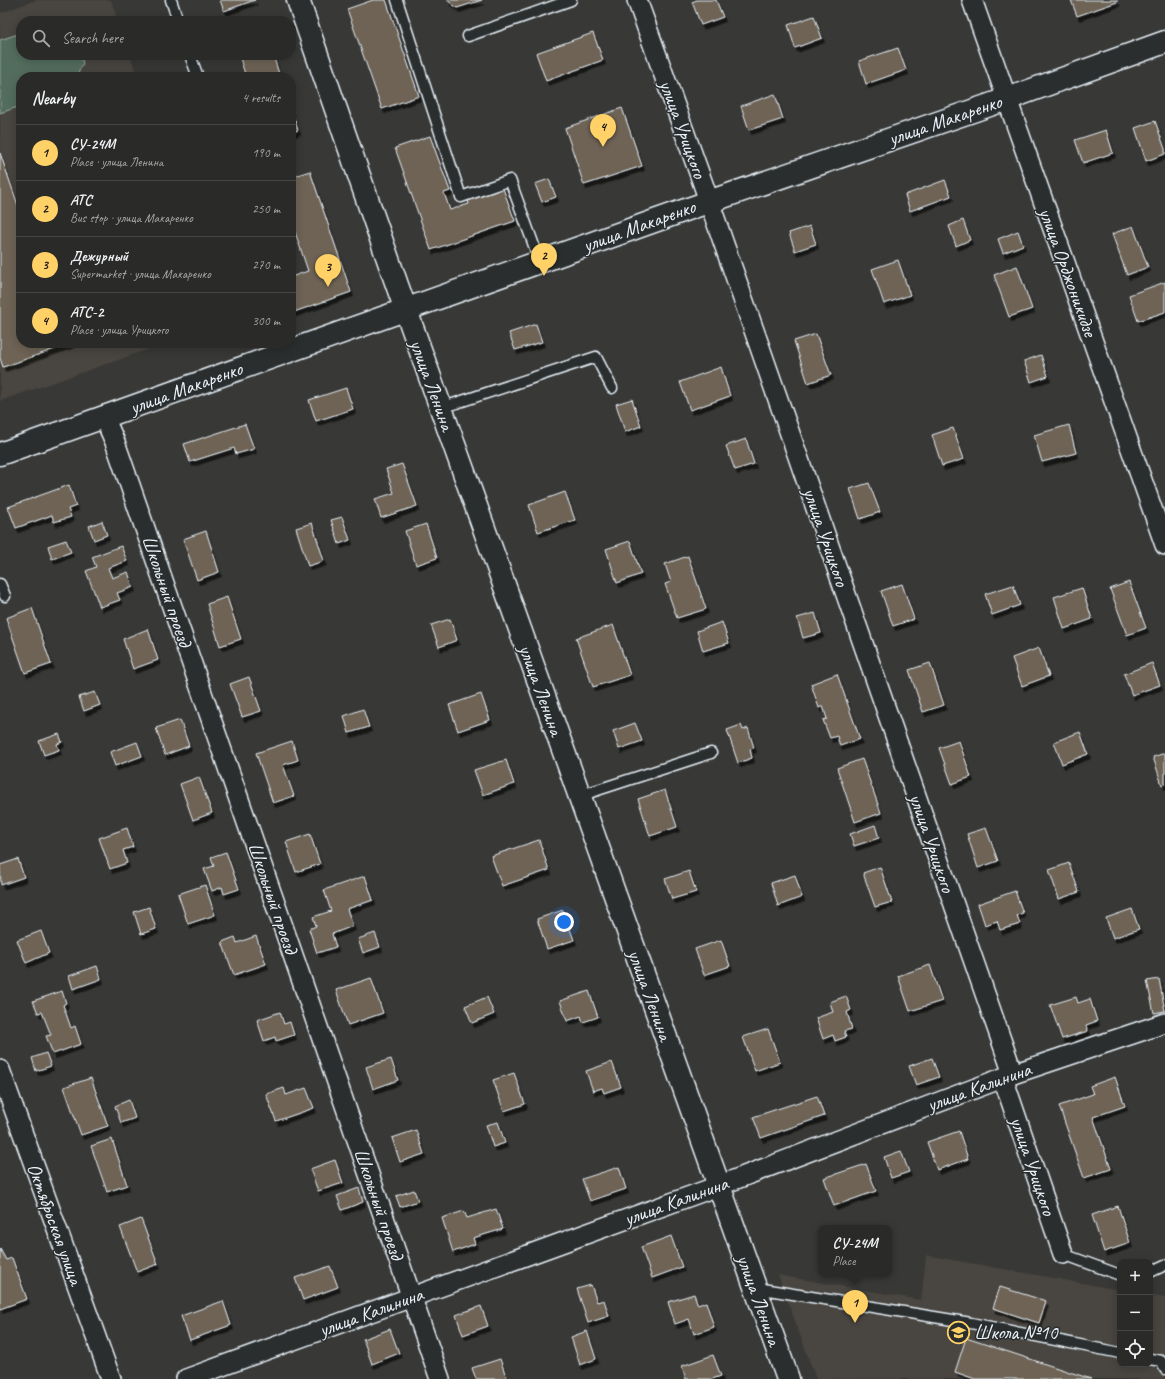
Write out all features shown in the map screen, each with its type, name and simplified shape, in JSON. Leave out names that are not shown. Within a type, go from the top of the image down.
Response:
[{"type":"street","name":"улица Ленина","points":[[298,0],[406,310],[788,1379]]},
{"type":"street","name":"улица Урицкого","points":[[637,0],[709,202],[1008,1076],[1063,1254]]},
{"type":"street","name":"улица Орджоникидзе","points":[[972,0],[1165,545]]},
{"type":"street","name":"улица Макаренко","points":[[0,454],[1165,42]]},
{"type":"street","name":"Школьный проезд","points":[[104,417],[115,442],[440,1379]]},
{"type":"street","name":"улица Калинина","points":[[186,1379],[718,1186],[1008,1076],[1165,1023]]},
{"type":"street","name":"Октябрьская улица","points":[[0,1070],[110,1379]]},
{"type":"lane","points":[[171,0],[176,16]]},
{"type":"lane","points":[[397,0],[461,197],[510,180],[540,262]]},
{"type":"lane","points":[[468,36],[571,0]]},
{"type":"lane","points":[[192,60],[196,72]]},
{"type":"lane","points":[[441,408],[596,357],[612,388]]},
{"type":"lane","points":[[0,584],[5,596]]},
{"type":"lane","points":[[579,796],[711,753]]},
{"type":"lane","points":[[1063,1254],[1117,1275]]},
{"type":"lane","points":[[1153,1271],[1165,1265]]},
{"type":"lane","points":[[755,1288],[970,1323],[1117,1352]]},
{"type":"lane","points":[[1153,1360],[1161,1361],[1165,1369]]},
{"type":"shaded area","points":[[36,0],[111,0],[116,16],[16,16],[16,60],[132,60],[136,72],[16,72],[16,348],[153,348],[0,401],[0,13]]},
{"type":"shaded area","name":"Школа №10","points":[[926,1255],[1117,1289],[1117,1367],[1153,1367],[1153,1296],[1165,1298],[1165,1379],[816,1379],[778,1275],[921,1300]]},
{"type":"green space","points":[[16,35],[16,60],[82,60],[83,64],[79,72],[16,72],[16,108],[0,113],[0,40]]},
{"type":"building","points":[[220,0],[255,0],[224,11]]},
{"type":"building","points":[[373,0],[386,0],[419,96],[382,109],[347,9]]},
{"type":"building","points":[[447,0],[482,0],[457,8]]},
{"type":"building","points":[[697,0],[716,0],[723,17],[701,25],[692,2]]},
{"type":"building","points":[[1071,0],[1117,0],[1117,2],[1077,16]]},
{"type":"building","points":[[814,16],[822,38],[795,48],[788,25]]},
{"type":"building","points":[[593,33],[603,60],[546,81],[536,53]]},
{"type":"building","points":[[898,48],[906,70],[866,84],[859,61]]},
{"type":"building","points":[[241,60],[275,60],[278,72],[244,72]]},
{"type":"building","points":[[775,94],[783,119],[749,130],[741,106]]},
{"type":"building","points":[[622,108],[642,166],[584,185],[565,128]]},
{"type":"building","points":[[1155,121],[1165,149],[1165,154],[1146,161],[1135,128]]},
{"type":"building","points":[[1106,130],[1113,153],[1083,163],[1075,140]]},
{"type":"building","points":[[430,136],[450,191],[444,193],[450,210],[469,204],[467,198],[502,186],[515,221],[431,250],[395,148]]},
{"type":"building","points":[[0,153],[16,199],[16,348],[58,348],[3,367],[0,358]]},
{"type":"building","points":[[310,171],[351,292],[296,311],[296,275],[308,271],[296,235],[296,175]]},
{"type":"building","points":[[549,179],[556,197],[542,202],[535,184]]},
{"type":"building","points":[[945,180],[951,196],[910,211],[905,195]]},
{"type":"building","points":[[963,220],[970,240],[956,246],[949,226]]},
{"type":"building","points":[[810,226],[816,244],[795,251],[789,233]]},
{"type":"building","points":[[1133,226],[1148,267],[1127,275],[1112,234]]},
{"type":"building","points":[[1018,231],[1023,245],[1003,253],[998,239]]},
{"type":"building","points":[[898,260],[910,295],[884,304],[872,269]]},
{"type":"building","points":[[1017,266],[1032,309],[1009,317],[994,275]]},
{"type":"building","points":[[1165,282],[1165,312],[1138,321],[1129,295]]},
{"type":"building","points":[[536,324],[542,342],[515,350],[509,333]]},
{"type":"building","points":[[816,334],[831,375],[808,383],[794,341]]},
{"type":"building","points":[[1041,355],[1048,376],[1031,382],[1024,361]]},
{"type":"building","points":[[721,367],[730,396],[690,410],[680,382]]},
{"type":"building","points":[[346,388],[353,409],[316,421],[309,400]]},
{"type":"building","points":[[632,399],[641,426],[625,432],[616,404]]},
{"type":"building","points":[[245,424],[254,449],[236,454],[234,448],[190,462],[184,444]]},
{"type":"building","points":[[1069,425],[1076,453],[1042,462],[1034,435]]},
{"type":"building","points":[[953,428],[964,459],[942,466],[932,435]]},
{"type":"building","points":[[746,439],[754,464],[735,470],[726,446]]},
{"type":"building","points":[[402,464],[417,506],[381,518],[375,499],[394,493],[386,469]]},
{"type":"building","points":[[869,483],[880,512],[860,519],[850,489]]},
{"type":"building","points":[[69,485],[76,506],[68,509],[71,517],[54,522],[52,515],[16,528],[8,507]]},
{"type":"building","points":[[565,492],[575,520],[538,532],[529,505]]},
{"type":"building","points":[[342,517],[350,540],[339,544],[331,520]]},
{"type":"building","points":[[102,521],[107,535],[94,540],[89,526]]},
{"type":"building","points":[[312,523],[324,561],[308,566],[296,528]]},
{"type":"building","points":[[426,524],[437,558],[416,565],[405,531]]},
{"type":"building","points":[[206,531],[219,572],[197,580],[183,539]]},
{"type":"building","points":[[66,540],[71,552],[52,559],[48,546]]},
{"type":"building","points":[[630,541],[641,574],[617,583],[606,549]]},
{"type":"building","points":[[121,546],[127,561],[108,568],[112,578],[128,572],[133,587],[117,593],[120,600],[100,607],[86,571],[96,567],[92,557]]},
{"type":"building","points":[[688,556],[706,609],[677,618],[665,584],[671,582],[665,564]]},
{"type":"building","points":[[1129,582],[1146,628],[1127,635],[1110,589]]},
{"type":"building","points":[[902,584],[914,619],[893,626],[881,591]]},
{"type":"building","points":[[1013,585],[1020,605],[992,615],[985,594]]},
{"type":"building","points":[[1082,588],[1092,619],[1064,629],[1054,597]]},
{"type":"building","points":[[227,597],[241,639],[220,646],[207,604]]},
{"type":"building","points":[[32,608],[51,664],[25,673],[6,618]]},
{"type":"building","points":[[815,613],[821,633],[803,638],[797,618]]},
{"type":"building","points":[[450,619],[457,640],[439,647],[431,625]]},
{"type":"building","points":[[722,622],[729,643],[703,651],[697,631]]},
{"type":"building","points":[[613,625],[630,675],[593,687],[576,638]]},
{"type":"building","points":[[148,629],[158,660],[133,669],[123,639]]},
{"type":"building","points":[[1039,648],[1049,676],[1022,686],[1012,658]]},
{"type":"building","points":[[930,663],[944,705],[923,712],[909,670]]},
{"type":"building","points":[[1152,663],[1160,685],[1132,695],[1124,674]]},
{"type":"building","points":[[837,674],[860,739],[840,746],[837,736],[830,738],[823,720],[827,719],[823,706],[819,708],[811,684]]},
{"type":"building","points":[[249,677],[261,711],[242,717],[230,684]]},
{"type":"building","points":[[95,692],[100,705],[84,711],[79,697]]},
{"type":"building","points":[[481,694],[490,720],[458,731],[449,705]]},
{"type":"building","points":[[363,709],[369,727],[349,733],[344,716]]},
{"type":"building","points":[[180,720],[189,746],[165,755],[156,728]]},
{"type":"building","points":[[635,723],[642,741],[619,749],[613,731]]},
{"type":"building","points":[[741,725],[743,730],[748,728],[754,748],[750,749],[752,758],[738,763],[727,730]]},
{"type":"building","points":[[1080,732],[1088,754],[1062,764],[1054,742]]},
{"type":"building","points":[[59,734],[62,742],[57,744],[59,750],[44,755],[39,741]]},
{"type":"building","points":[[292,741],[298,760],[283,765],[294,796],[273,803],[256,753]]},
{"type":"building","points":[[959,741],[971,777],[952,784],[939,748]]},
{"type":"building","points":[[137,742],[142,756],[115,766],[110,752]]},
{"type":"building","points":[[1165,753],[1165,784],[1162,785],[1153,757]]},
{"type":"building","points":[[862,759],[881,813],[855,822],[837,768]]},
{"type":"building","points":[[506,760],[514,784],[483,795],[474,770]]},
{"type":"building","points":[[199,777],[212,813],[193,820],[180,784]]},
{"type":"building","points":[[665,790],[677,827],[650,836],[638,799]]},
{"type":"building","points":[[875,825],[879,838],[854,846],[850,834]]},
{"type":"building","points":[[127,828],[133,847],[123,850],[127,863],[110,869],[99,838]]},
{"type":"building","points":[[986,828],[998,861],[978,868],[967,834]]},
{"type":"building","points":[[310,834],[320,864],[296,872],[286,842]]},
{"type":"building","points":[[539,840],[549,870],[502,886],[491,856]]},
{"type":"building","points":[[226,852],[239,889],[224,894],[222,887],[212,891],[204,869],[214,866],[211,857]]},
{"type":"building","points":[[18,859],[24,877],[1,885],[0,865]]},
{"type":"building","points":[[1069,863],[1079,892],[1059,899],[1049,870]]},
{"type":"building","points":[[880,867],[892,902],[875,907],[863,873]]},
{"type":"building","points":[[689,871],[696,892],[672,899],[665,879]]},
{"type":"building","points":[[795,875],[802,897],[778,906],[771,883]]},
{"type":"building","points":[[365,876],[373,900],[347,909],[353,926],[332,934],[336,947],[317,953],[309,929],[316,926],[313,917],[331,911],[324,890]]},
{"type":"building","points":[[205,885],[215,915],[188,924],[178,894]]},
{"type":"building","points":[[1015,891],[1023,913],[1017,915],[1020,924],[1000,930],[997,921],[985,925],[978,904]]},
{"type":"building","points":[[149,907],[156,929],[141,934],[134,912]]},
{"type":"building","points":[[1132,909],[1139,929],[1113,938],[1106,918]]},
{"type":"building","points":[[563,910],[574,940],[547,949],[537,919]]},
{"type":"building","points":[[41,931],[49,953],[26,963],[17,940]]},
{"type":"building","points":[[375,933],[380,947],[363,953],[358,939]]},
{"type":"building","points":[[256,936],[266,964],[234,975],[222,942],[235,937],[237,943]]},
{"type":"building","points":[[721,940],[730,966],[704,975],[695,949]]},
{"type":"building","points":[[930,965],[942,1001],[910,1011],[898,976]]},
{"type":"building","points":[[97,966],[101,979],[73,989],[69,976]]},
{"type":"building","points":[[371,978],[383,1013],[348,1025],[336,990]]},
{"type":"building","points":[[1159,979],[1165,1011],[1154,1013],[1147,981]]},
{"type":"building","points":[[62,991],[66,1003],[63,1005],[71,1028],[75,1026],[81,1044],[53,1054],[46,1036],[51,1035],[42,1012],[38,1013],[33,1001]]},
{"type":"building","points":[[589,991],[598,1017],[583,1022],[581,1016],[567,1021],[560,1001]]},
{"type":"building","points":[[846,996],[851,1010],[847,1012],[852,1029],[844,1031],[846,1037],[835,1041],[833,1035],[823,1039],[816,1018],[833,1012],[830,1002]]},
{"type":"building","points":[[487,997],[494,1014],[472,1023],[465,1006]]},
{"type":"building","points":[[1076,997],[1078,1003],[1090,999],[1097,1021],[1086,1025],[1088,1031],[1062,1039],[1050,1005]]},
{"type":"building","points":[[280,1012],[284,1024],[290,1022],[294,1035],[276,1041],[275,1037],[264,1041],[257,1020]]},
{"type":"building","points":[[768,1029],[780,1062],[755,1071],[743,1037]]},
{"type":"building","points":[[46,1053],[51,1066],[36,1071],[32,1058]]},
{"type":"building","points":[[932,1058],[939,1077],[916,1085],[909,1066]]},
{"type":"building","points":[[391,1059],[398,1080],[373,1089],[366,1067]]},
{"type":"building","points":[[612,1062],[621,1087],[604,1093],[602,1088],[593,1091],[586,1071]]},
{"type":"building","points":[[514,1073],[525,1104],[504,1111],[493,1080]]},
{"type":"building","points":[[1115,1077],[1125,1106],[1093,1117],[1111,1169],[1084,1178],[1059,1106],[1093,1094],[1090,1086]]},
{"type":"building","points":[[91,1078],[108,1126],[81,1135],[64,1087]]},
{"type":"building","points":[[284,1088],[286,1095],[306,1088],[314,1108],[276,1121],[266,1094]]},
{"type":"building","points":[[817,1096],[824,1116],[761,1138],[753,1117]]},
{"type":"building","points":[[129,1100],[135,1118],[121,1123],[115,1106]]},
{"type":"building","points":[[498,1122],[505,1143],[493,1147],[486,1125]]},
{"type":"building","points":[[416,1130],[424,1154],[400,1162],[392,1138]]},
{"type":"building","points":[[959,1131],[968,1159],[937,1170],[927,1142]]},
{"type":"building","points":[[112,1139],[127,1185],[107,1192],[91,1146]]},
{"type":"building","points":[[901,1151],[909,1172],[891,1178],[884,1157]]},
{"type":"building","points":[[335,1160],[343,1183],[318,1191],[310,1169]]},
{"type":"building","points":[[866,1164],[876,1191],[834,1206],[824,1178]]},
{"type":"building","points":[[619,1167],[626,1189],[590,1201],[582,1179]]},
{"type":"building","points":[[359,1188],[363,1202],[342,1210],[337,1196]]},
{"type":"building","points":[[414,1190],[418,1201],[400,1207],[396,1196]]},
{"type":"building","points":[[1118,1206],[1130,1243],[1104,1252],[1092,1215]]},
{"type":"building","points":[[496,1209],[503,1229],[473,1238],[475,1244],[453,1252],[442,1218],[464,1211],[467,1218]]},
{"type":"building","points":[[141,1219],[158,1264],[137,1272],[120,1227]]},
{"type":"building","points":[[671,1236],[682,1267],[652,1278],[641,1247]]},
{"type":"building","points":[[0,1249],[6,1260],[12,1258],[27,1299],[0,1309]]},
{"type":"building","points":[[330,1266],[338,1287],[303,1300],[295,1278]]},
{"type":"building","points":[[591,1285],[597,1302],[604,1300],[609,1316],[588,1323],[577,1289]]},
{"type":"building","points":[[1000,1287],[1046,1301],[1039,1323],[993,1308]]},
{"type":"building","points":[[694,1294],[698,1305],[706,1302],[714,1327],[694,1334],[689,1319],[675,1324],[668,1302]]},
{"type":"building","points":[[223,1301],[231,1325],[190,1340],[181,1316]]},
{"type":"building","points":[[481,1306],[488,1326],[463,1335],[456,1315]]},
{"type":"building","points":[[390,1329],[399,1353],[372,1364],[363,1339]]},
{"type":"building","points":[[587,1331],[596,1359],[580,1365],[571,1337]]},
{"type":"building","points":[[966,1338],[1091,1379],[975,1379],[955,1372]]},
{"type":"building","points":[[713,1355],[721,1376],[712,1379],[686,1379],[682,1366]]},
{"type":"building","points":[[500,1359],[507,1379],[476,1379],[472,1368]]},
{"type":"place","name":"АТС-2","points":[[603,147]]},
{"type":"place","name":"АТС","points":[[544,276]]},
{"type":"place","name":"Дежурный","points":[[328,287]]},
{"type":"place","name":"СУ-24М","points":[[855,1323]]},
{"type":"place","name":"Школа №10","points":[[959,1332]]}]
